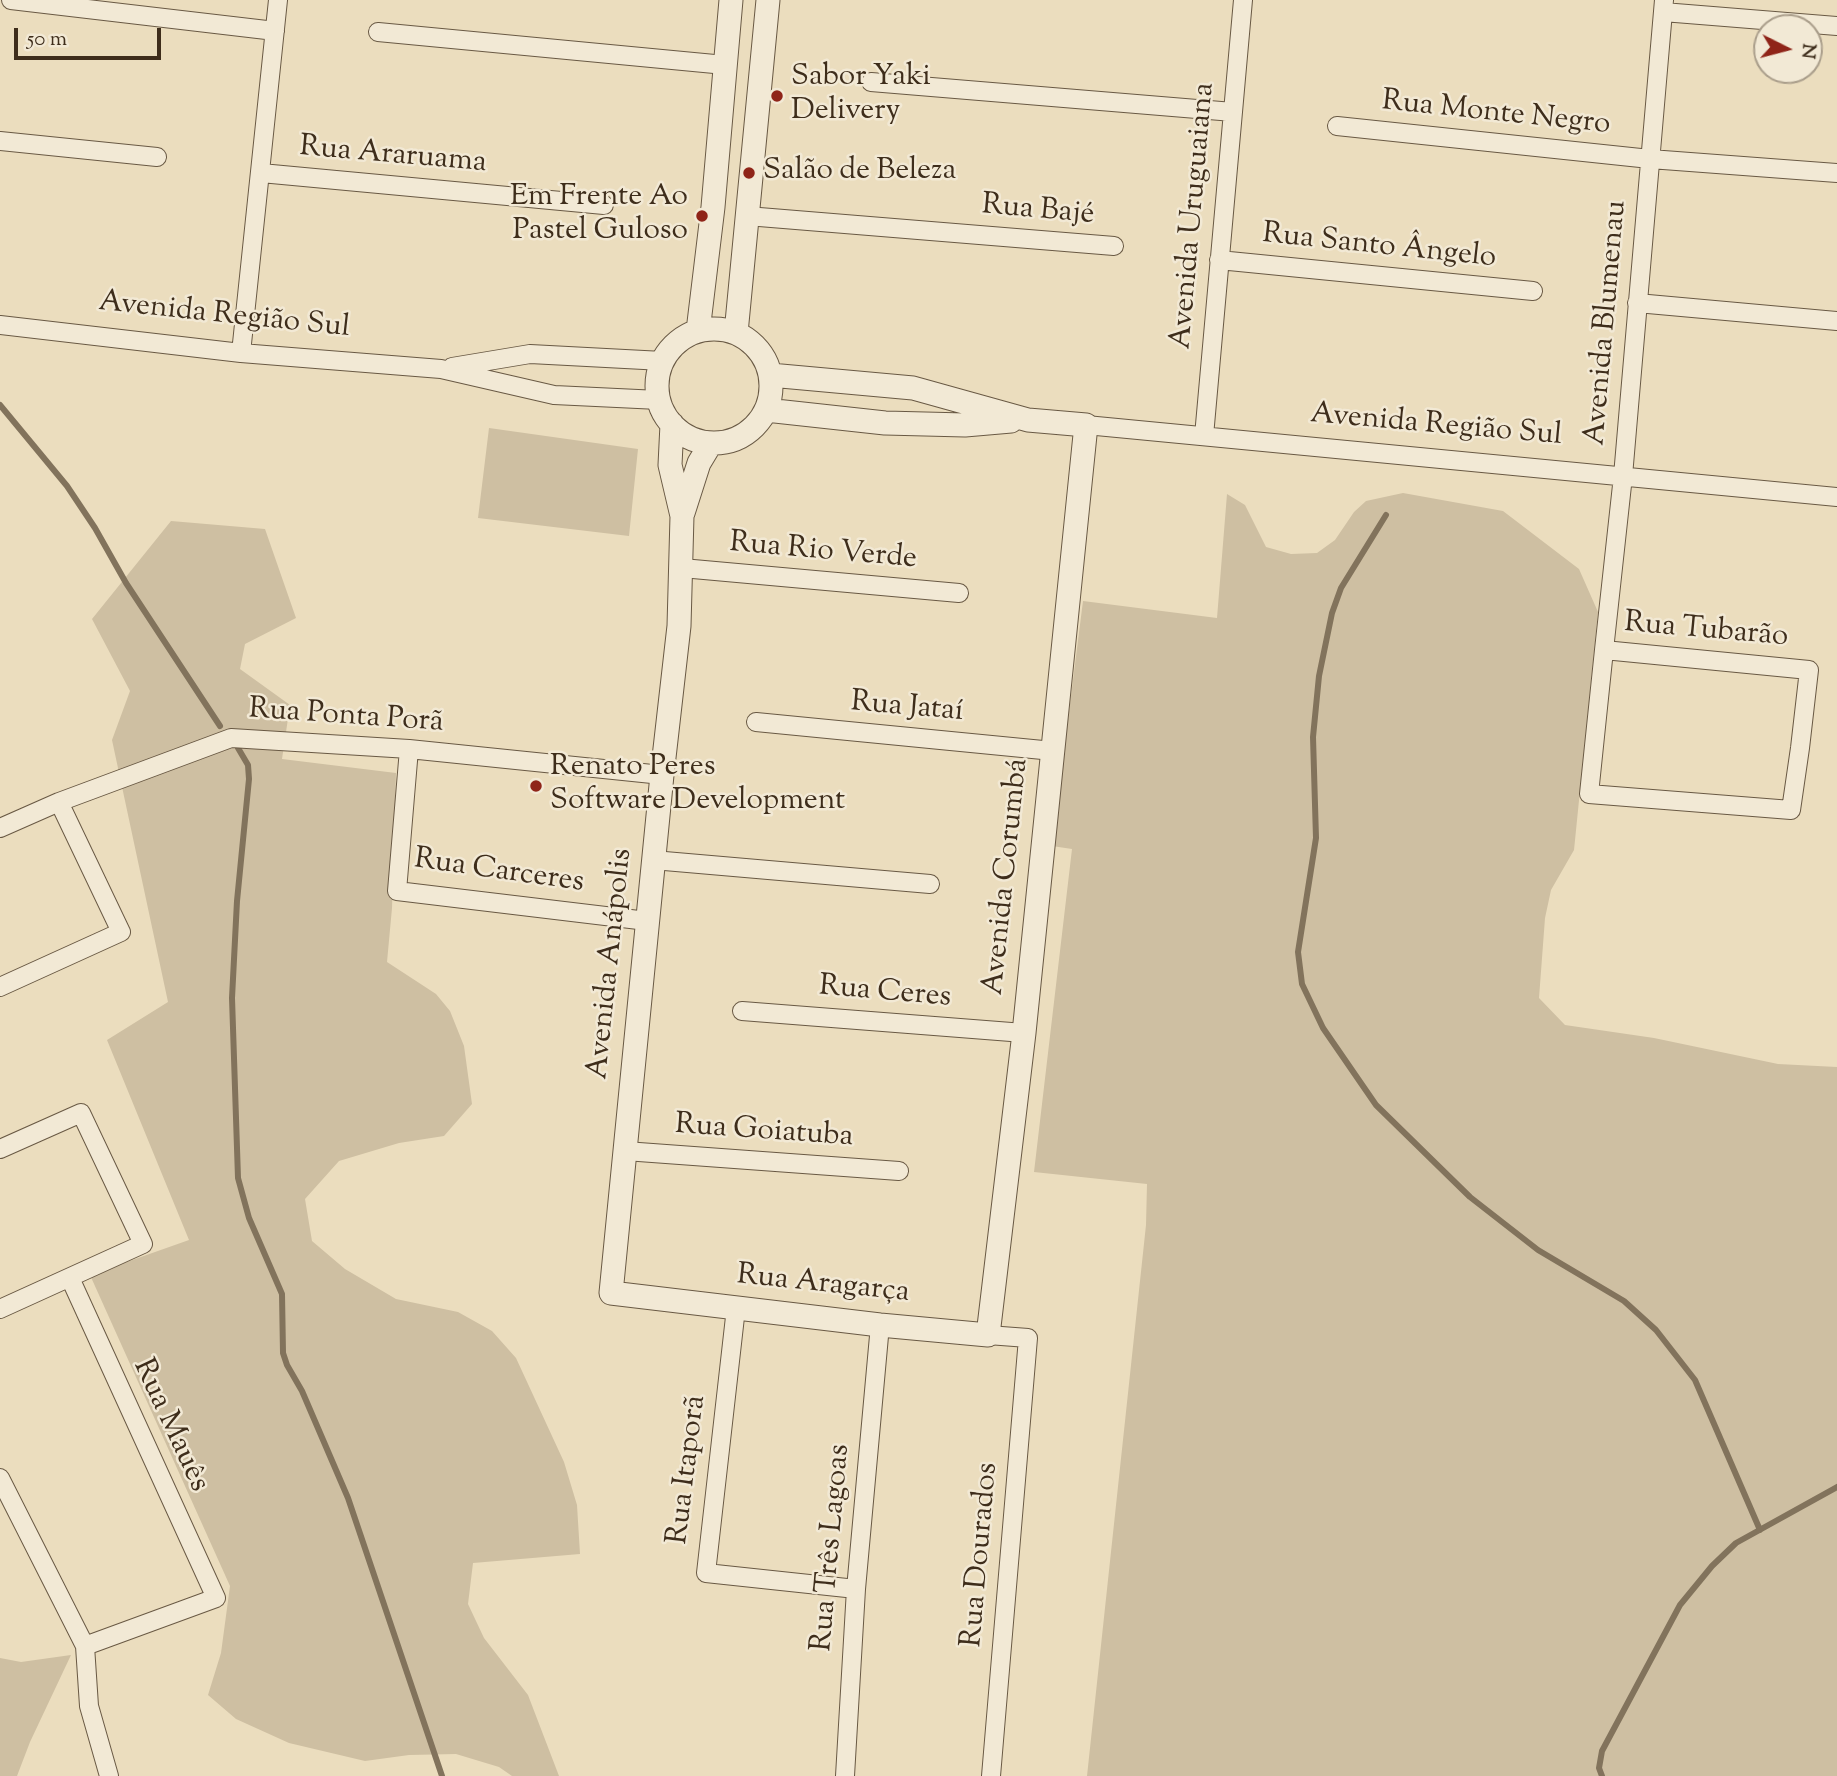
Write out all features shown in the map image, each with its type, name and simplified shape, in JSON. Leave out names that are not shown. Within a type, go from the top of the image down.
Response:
[{"type":"street","points":[[11,0],[275,31]]},
{"type":"street","points":[[241,352],[278,0]]},
{"type":"street","points":[[698,331],[713,208],[731,0]]},
{"type":"street","points":[[736,333],[768,0]]},
{"type":"street","name":"Avenida Uruguaiana","points":[[1204,436],[1243,0]]},
{"type":"street","points":[[1664,6],[1837,26]]},
{"type":"street","name":"Avenida Blumenau","points":[[1589,794],[1623,477],[1664,6]]},
{"type":"street","points":[[378,32],[725,65]]},
{"type":"street","points":[[871,82],[1233,112]]},
{"type":"street","name":"Rua Monte Negro","points":[[1336,126],[1650,159],[1837,173]]},
{"type":"street","points":[[0,141],[157,157]]},
{"type":"street","name":"Rua Araruama","points":[[261,173],[604,205]]},
{"type":"street","name":"Rua Bajé","points":[[747,216],[1114,246]]},
{"type":"street","name":"Rua Santo Ângelo","points":[[1219,260],[1534,291]]},
{"type":"street","points":[[1637,303],[1837,321]]},
{"type":"street","name":"Avenida Região Sul","points":[[0,326],[241,352],[441,369],[554,395],[659,400]]},
{"type":"street","points":[[713,329],[736,333],[758,349],[770,374],[771,393],[765,410],[755,426],[729,441],[711,443],[687,436],[672,424],[659,400],[657,380],[663,361],[678,342],[698,331],[713,329]]},
{"type":"street","name":"Avenida Região Sul","points":[[441,369],[530,354],[663,361]]},
{"type":"street","name":"Avenida Região Sul","points":[[770,374],[914,388],[1028,419],[1837,497]]},
{"type":"street","name":"Avenida Região Sul","points":[[765,410],[885,423],[965,425],[1028,419]]},
{"type":"street","name":"Avenida Anápolis","points":[[611,1293],[653,860],[679,626],[682,516],[670,465],[672,424]]},
{"type":"street","name":"Avenida Corumbá","points":[[988,1335],[1024,1033],[1086,425]]},
{"type":"street","name":"Avenida Anápolis","points":[[682,516],[699,463],[711,443]]},
{"type":"street","name":"Rua Rio Verde","points":[[682,568],[959,593]]},
{"type":"street","name":"Rua Tubarão","points":[[1589,794],[1791,810],[1800,748],[1808,670],[1604,650]]},
{"type":"street","name":"Rua Jataí","points":[[756,722],[1053,751]]},
{"type":"street","name":"Rua Ponta Porã","points":[[0,828],[59,802],[231,738],[410,749],[662,775]]},
{"type":"street","name":"Rua Carceres","points":[[410,749],[397,891],[647,921]]},
{"type":"street","points":[[0,987],[121,932],[59,802]]},
{"type":"street","points":[[653,860],[930,884]]},
{"type":"street","name":"Rua Ceres","points":[[742,1010],[1024,1033]]},
{"type":"street","points":[[0,1149],[81,1113],[143,1244],[0,1309]]},
{"type":"street","name":"Rua Goiatuba","points":[[625,1151],[898,1171]]},
{"type":"street","name":"Rua Mauês","points":[[70,1278],[216,1598],[85,1646]]},
{"type":"street","name":"Rua Aragarça","points":[[611,1293],[880,1325],[1028,1338]]},
{"type":"street","name":"Rua Itaporã","points":[[736,1307],[705,1573],[856,1589]]},
{"type":"street","name":"Rua Três Lagoas","points":[[845,1776],[856,1589],[880,1325]]},
{"type":"street","name":"Rua Dourados","points":[[991,1776],[1028,1338]]},
{"type":"street","points":[[0,1478],[85,1646],[89,1706],[109,1776]]},
{"type":"shaded area","points":[[489,428],[638,449],[629,536],[478,518]]},
{"type":"shaded area","points":[[1403,493],[1503,511],[1579,569],[1598,612],[1574,850],[1551,890],[1545,918],[1539,998],[1565,1025],[1654,1038],[1778,1064],[1837,1067],[1837,1776],[1087,1776],[1146,1225],[1147,1184],[1034,1172],[1072,849],[1052,846],[1083,601],[1217,618],[1227,494],[1245,505],[1266,547],[1291,554],[1317,553],[1335,540],[1354,512],[1366,501]]},
{"type":"shaded area","points":[[171,521],[265,529],[296,618],[245,644],[240,669],[290,705],[282,759],[396,773],[392,908],[387,962],[436,994],[450,1011],[464,1046],[472,1104],[444,1136],[399,1143],[339,1161],[305,1199],[312,1241],[345,1269],[396,1299],[458,1312],[492,1331],[516,1358],[564,1462],[577,1505],[580,1554],[473,1563],[468,1604],[484,1638],[528,1695],[559,1776],[512,1776],[499,1767],[456,1754],[409,1755],[365,1761],[289,1743],[236,1719],[208,1695],[221,1653],[230,1586],[90,1275],[189,1240],[107,1040],[168,1002],[112,740],[130,691],[92,619]]},
{"type":"shaded area","points":[[71,1655],[17,1776],[0,1776],[0,1658],[21,1662]]},
{"type":"waterway","points":[[0,405],[67,486],[126,583],[220,726]]},
{"type":"waterway","points":[[1386,515],[1341,588],[1332,613],[1319,676],[1313,737],[1316,838],[1298,952],[1302,984],[1323,1028],[1376,1105],[1470,1197],[1538,1250],[1624,1301],[1656,1330],[1695,1380],[1760,1530]]},
{"type":"waterway","points":[[238,748],[248,765],[249,779],[237,901],[232,998],[238,1178],[249,1218],[282,1294],[283,1353],[287,1365],[302,1391],[348,1498],[442,1776]]},
{"type":"waterway","points":[[1602,1776],[1599,1768],[1602,1751],[1680,1605],[1712,1566],[1736,1543],[1837,1487]]},
{"type":"place","name":"Sabor Yaki Delivery","points":[[777,96]]},
{"type":"place","name":"Salão de Beleza","points":[[749,173]]},
{"type":"place","name":"Em Frente Ao Pastel Guloso","points":[[702,216]]},
{"type":"place","name":"Renato Peres Software Development","points":[[536,786]]}]
